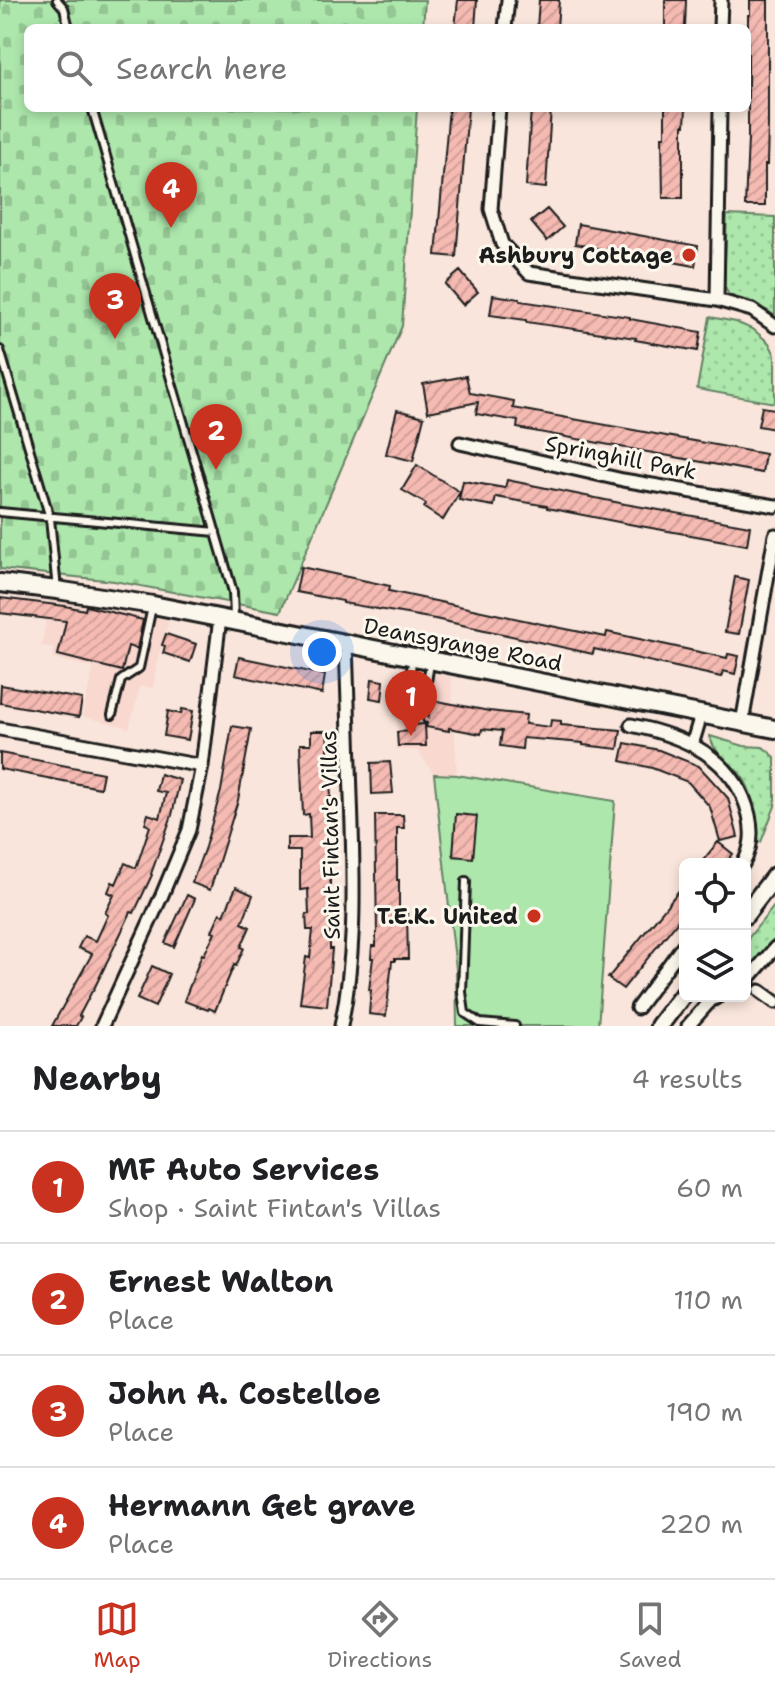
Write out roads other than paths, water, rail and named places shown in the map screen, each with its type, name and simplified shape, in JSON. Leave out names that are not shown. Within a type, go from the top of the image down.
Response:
[{"type":"main road","name":"Deansgrange Road","points":[[0,583],[153,605],[775,729]]},
{"type":"main road","points":[[751,907],[775,876]]},
{"type":"main road","points":[[659,1026],[679,1000]]},
{"type":"street","points":[[505,24],[508,0]]},
{"type":"street","points":[[720,24],[721,0]]},
{"type":"street","points":[[499,112],[491,209],[502,244],[529,273],[717,300],[752,310],[775,326]]},
{"type":"street","points":[[717,300],[720,112]]},
{"type":"street","name":"Springhill Park","points":[[460,443],[623,480],[775,506]]},
{"type":"street","points":[[742,723],[775,535]]},
{"type":"street","points":[[102,1026],[189,830],[227,620]]},
{"type":"street","name":"Saint Fintan's Villas","points":[[341,1026],[352,954],[354,894],[346,643]]},
{"type":"street","points":[[692,745],[701,715]]},
{"type":"street","points":[[631,725],[658,731],[692,745],[719,763],[735,779],[752,829],[745,858]]},
{"type":"street","points":[[0,729],[202,766]]},
{"type":"street","points":[[751,976],[775,948]]},
{"type":"street","points":[[637,1008],[679,951]]},
{"type":"street","points":[[760,991],[775,1002]]},
{"type":"street","points":[[688,1026],[709,1002]]},
{"type":"lane","points":[[57,0],[64,8],[68,24]]},
{"type":"lane","points":[[93,112],[233,592],[227,620]]},
{"type":"lane","points":[[0,350],[50,518],[57,590]]},
{"type":"lane","points":[[0,512],[216,532]]},
{"type":"lane","points":[[112,715],[121,680],[139,668],[153,605]]},
{"type":"lane","points":[[407,715],[413,656]]},
{"type":"lane","points":[[427,682],[430,660]]},
{"type":"lane","points":[[466,881],[462,992],[465,1013],[480,1023],[515,1026]]},
{"type":"place","name":"Hermann Get grave","points":[[171,228]]},
{"type":"place","name":"Ashbury Cottage","points":[[689,255]]},
{"type":"place","name":"John A. Costelloe","points":[[115,339]]},
{"type":"place","name":"Ernest Walton","points":[[216,470]]},
{"type":"place","name":"MF Auto Services","points":[[411,736]]},
{"type":"place","name":"T.E.K. United","points":[[534,916]]}]
